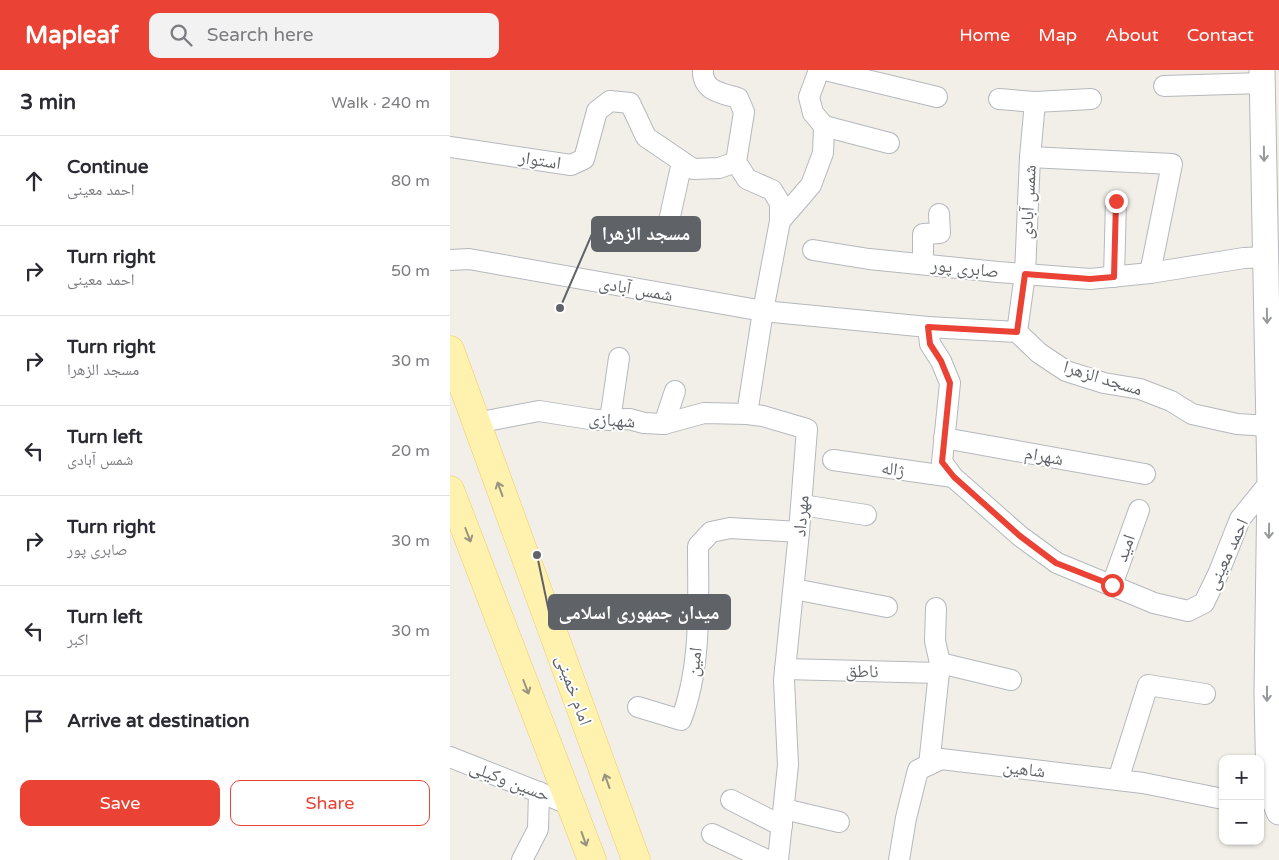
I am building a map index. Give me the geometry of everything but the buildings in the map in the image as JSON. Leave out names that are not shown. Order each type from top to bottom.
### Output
[{"type":"main road","name":"امام خمینی","points":[[450,350],[636,860]]},
{"type":"main road","points":[[450,490],[592,860]]},
{"type":"street","points":[[703,70],[703,79],[709,87],[738,98],[744,112],[736,162],[747,179],[772,190],[780,203],[780,221],[763,311],[747,414]]},
{"type":"street","points":[[819,70],[809,97],[813,113],[824,126],[889,143]]},
{"type":"street","points":[[825,70],[937,97]]},
{"type":"street","points":[[1164,86],[1270,76]]},
{"type":"street","points":[[1270,76],[1279,132]]},
{"type":"street","points":[[1270,76],[1266,257],[1274,426],[1270,482],[1266,694],[1268,786],[1274,809]]},
{"type":"street","points":[[999,99],[1035,102],[1091,99]]},
{"type":"street","name":"استوار","points":[[450,147],[571,165],[584,159],[597,111],[610,101],[630,103],[646,138],[693,170],[719,168],[736,162]]},
{"type":"street","name":"شمس آبادی","points":[[1017,332],[1025,274],[1030,157],[1035,102]]},
{"type":"street","points":[[780,221],[811,185],[823,153],[824,126]]},
{"type":"street","points":[[1030,157],[1172,164],[1150,273]]},
{"type":"street","points":[[668,230],[682,162]]},
{"type":"street","points":[[1114,277],[1116,201]]},
{"type":"street","points":[[923,264],[923,234],[940,233],[939,214]]},
{"type":"street","name":"صابری پور","points":[[813,250],[869,259],[1090,279],[1150,273],[1244,258],[1266,257]]},
{"type":"street","name":"شمس آبادی","points":[[450,260],[469,259],[763,311]]},
{"type":"street","points":[[763,311],[928,327],[1017,332]]},
{"type":"street","name":"احمد معینی","points":[[928,327],[930,344],[941,361],[950,383],[942,462],[954,477],[1020,536],[1056,563],[1154,604],[1188,610],[1204,603],[1219,572],[1240,519],[1270,482]]},
{"type":"street","name":"مسجد الزهرا","points":[[1017,332],[1039,353],[1066,371],[1104,383],[1140,389],[1172,401],[1192,414],[1237,424],[1274,426]]},
{"type":"street","points":[[610,420],[619,358]]},
{"type":"street","points":[[664,424],[675,391]]},
{"type":"street","name":"شهبازی","points":[[476,424],[539,411],[570,417],[610,420],[629,419],[644,423],[664,424],[704,413],[747,414]]},
{"type":"street","name":"مهرداد","points":[[747,414],[763,416],[807,429],[802,505],[784,680],[788,764],[778,860]]},
{"type":"street","name":"شهرام","points":[[944,438],[1145,474]]},
{"type":"street","name":"ژاله","points":[[833,460],[954,477]]},
{"type":"street","points":[[802,505],[866,515]]},
{"type":"street","name":"امید","points":[[1112,585],[1139,510]]},
{"type":"street","name":"امین","points":[[638,707],[681,720],[688,703],[698,628],[698,546],[711,532],[730,528],[799,532]]},
{"type":"street","points":[[794,589],[887,607]]},
{"type":"street","points":[[899,860],[906,818],[918,770],[929,765],[940,668],[935,640],[936,608]]},
{"type":"street","name":"ناطق","points":[[785,669],[940,668],[1011,680]]},
{"type":"street","points":[[1118,780],[1148,685],[1205,694]]},
{"type":"street","name":"حسین وکیلی","points":[[450,757],[571,804]]},
{"type":"street","name":"شاهین","points":[[929,765],[941,759],[1143,783],[1219,798]]},
{"type":"street","points":[[522,860],[538,829],[539,792]]},
{"type":"street","points":[[731,800],[783,818],[839,822]]},
{"type":"street","points":[[712,834],[767,860]]},
{"type":"place","name":"مسجد الزهرا","points":[[560,308]]},
{"type":"place","name":"میدان جمهوری اسلامی","points":[[537,555]]},
{"type":"route","points":[[1112,585],[1056,563],[1020,536],[954,477],[942,462],[950,383],[941,361],[930,344],[928,327],[1017,332],[1025,274],[1090,279],[1114,277],[1116,201]]}]
